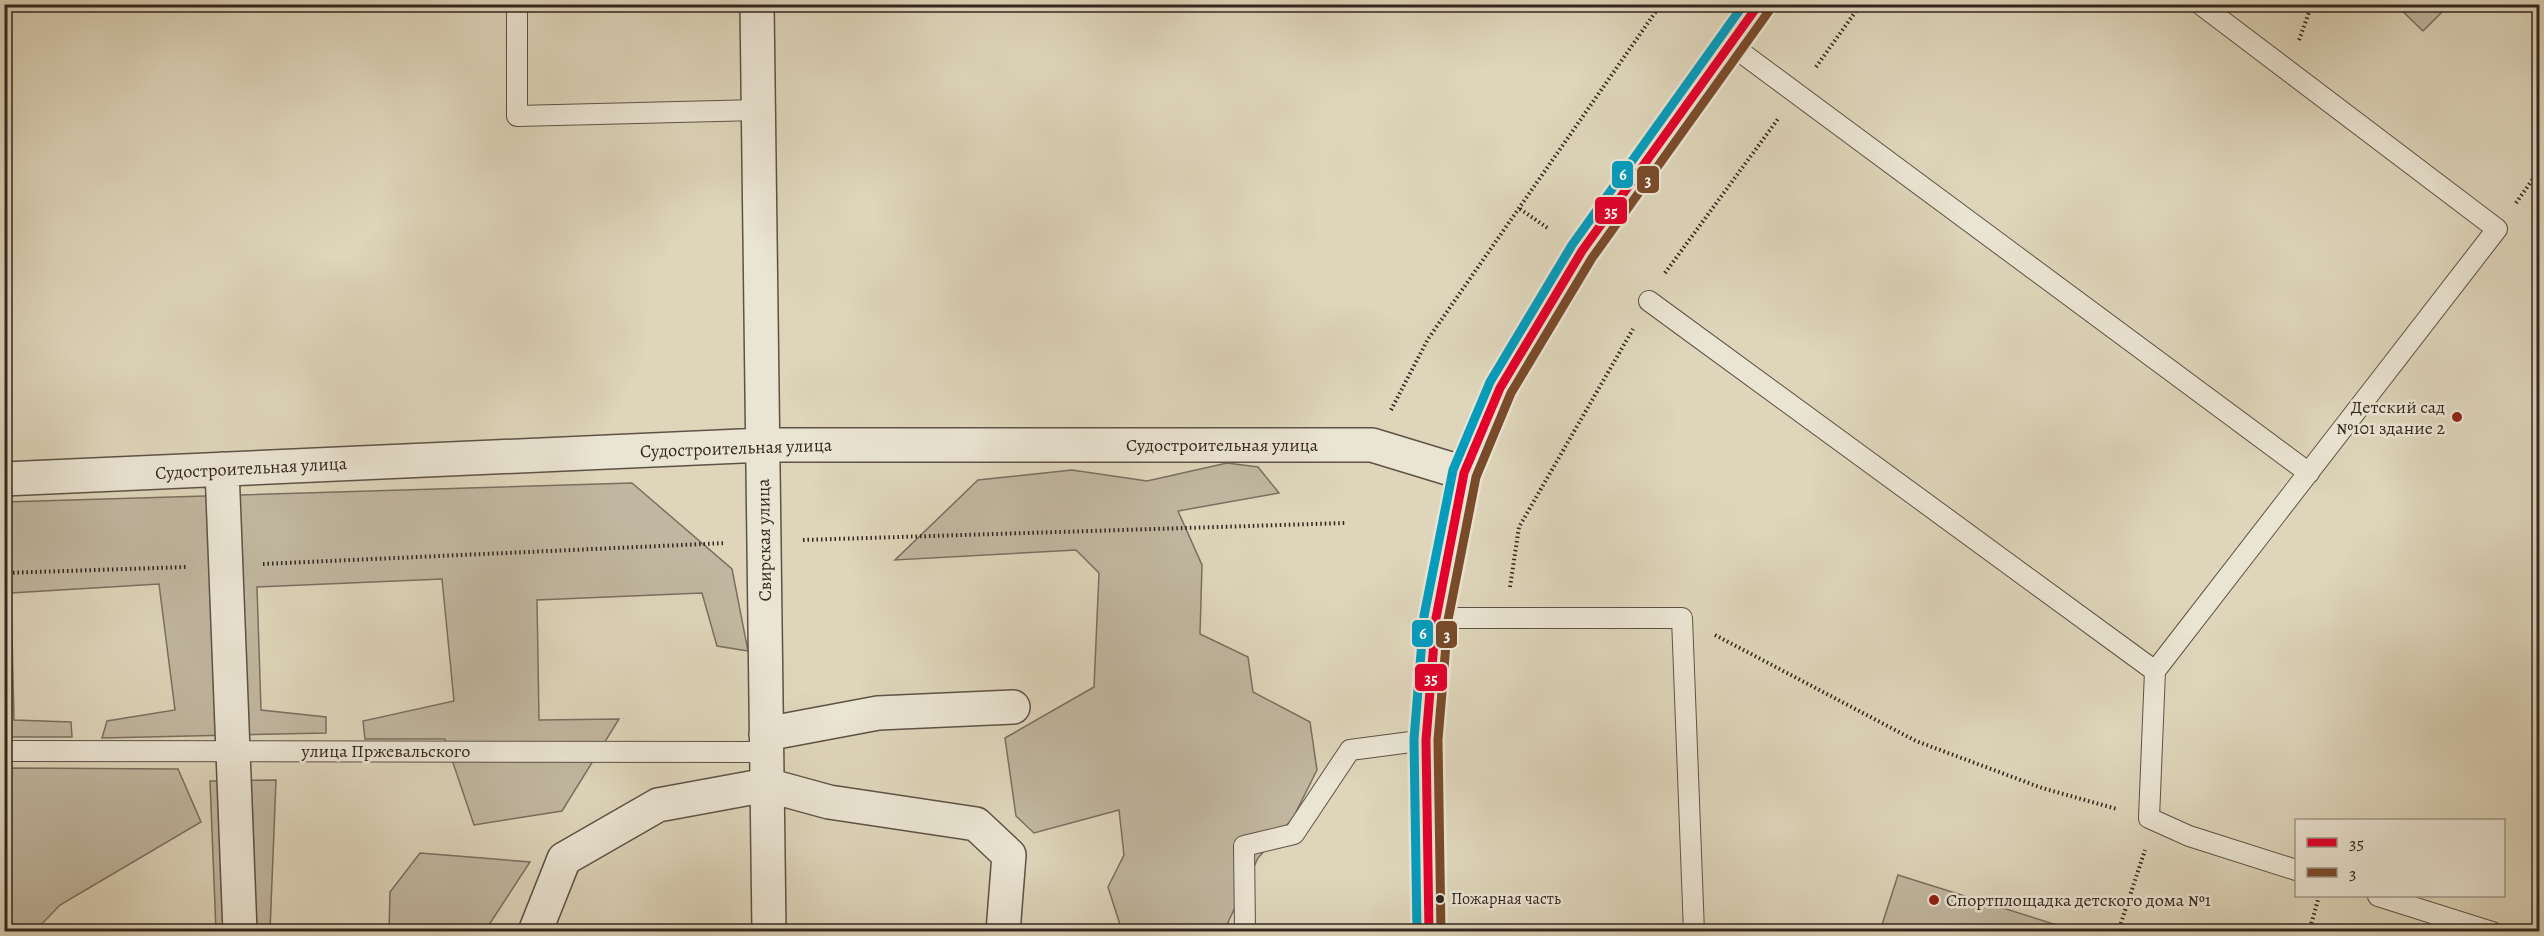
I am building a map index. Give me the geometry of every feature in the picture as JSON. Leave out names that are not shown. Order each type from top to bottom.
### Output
[{"type":"street","name":"Свирская улица","points":[[757,4],[769,932]]},
{"type":"street","points":[[1429,932],[1426,740],[1436,618],[1464,473],[1500,388],[1582,251],[1759,4]]},
{"type":"street","name":"Судостроительная улица","points":[[4,479],[763,445],[1372,445],[1464,473]]},
{"type":"street","points":[[222,469],[240,932]]},
{"type":"street","points":[[766,743],[878,713],[1013,707]]},
{"type":"street","points":[[536,932],[564,859],[657,805],[767,785],[829,802],[976,824],[1009,855],[1003,932]]},
{"type":"lane","points":[[517,4],[517,116],[758,110]]},
{"type":"lane","points":[[2199,4],[2497,229],[2155,671],[2152,819],[2189,836],[2295,870]]},
{"type":"lane","points":[[1731,45],[2309,472]]},
{"type":"lane","points":[[1649,301],[2155,671]]},
{"type":"lane","points":[[1436,618],[1682,618],[1694,932]]},
{"type":"lane","points":[[1245,932],[1245,846],[1294,834],[1350,750],[1426,740]]},
{"type":"lane","name":"улица Пржевальского","points":[[4,751],[233,751],[766,743]]},
{"type":"lane","points":[[2381,897],[2492,932]]},
{"type":"path","points":[[1372,445],[1428,339],[1660,4]]},
{"type":"path","points":[[2497,229],[2540,169]]},
{"type":"path","points":[[4,573],[764,542],[1345,523]]},
{"type":"path","points":[[1682,618],[1916,741],[2042,788],[2152,819],[2118,932]]},
{"type":"path","points":[[2309,932],[2319,897]]},
{"type":"shaded area","points":[[2396,5],[2449,5],[2423,31]]},
{"type":"shaded area","points":[[1227,463],[1258,467],[1279,493],[1178,511],[1202,565],[1200,634],[1248,657],[1253,692],[1310,722],[1317,770],[1293,818],[1258,858],[1224,931],[1122,931],[1108,887],[1124,855],[1119,810],[1034,833],[1016,816],[1005,738],[1094,687],[1099,573],[1076,550],[895,560],[978,480],[1072,470],[1147,481]]},
{"type":"shaded area","points":[[632,483],[732,569],[748,651],[717,646],[702,593],[537,600],[539,720],[619,719],[562,811],[474,825],[445,739],[365,739],[363,721],[454,701],[442,579],[257,587],[261,710],[326,717],[326,733],[102,738],[107,721],[175,710],[159,584],[11,593],[14,720],[71,722],[72,737],[5,737],[4,502]]},
{"type":"shaded area","points":[[5,768],[178,769],[201,822],[60,905],[35,931],[5,931]]},
{"type":"shaded area","points":[[276,780],[270,931],[216,931],[210,781]]},
{"type":"shaded area","points":[[420,853],[530,862],[485,931],[389,931],[390,892]]},
{"type":"shaded area","name":"Спортплощадка детского дома №1","points":[[1898,875],[2060,926],[2058,931],[1880,931]]},
{"type":"transit line","name":"6","points":[[1417,932],[1414,739],[1424,616],[1453,470],[1490,382],[1572,245],[1744,4]]},
{"type":"transit line","name":"35","points":[[1429,932],[1426,740],[1436,618],[1464,473],[1500,388],[1582,251],[1759,4]]},
{"type":"transit line","name":"3","points":[[1441,932],[1438,740],[1448,620],[1476,477],[1511,393],[1592,258],[1769,11]]},
{"type":"place","name":"Детский сад №101 здание 2","points":[[2457,417]]},
{"type":"place","name":"Пожарная часть","points":[[1440,899]]},
{"type":"place","name":"Спортплощадка детского дома №1","points":[[1934,900]]}]
